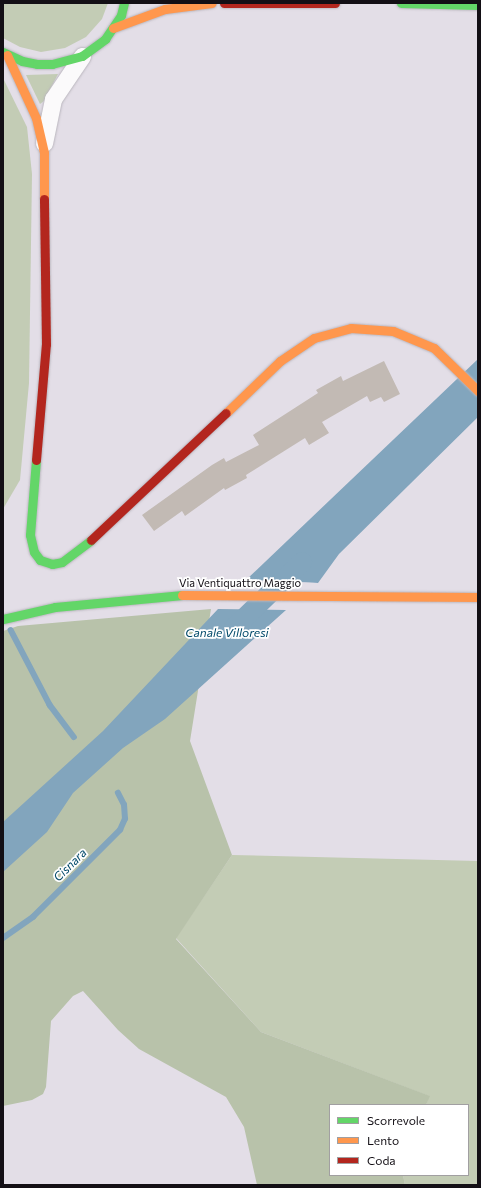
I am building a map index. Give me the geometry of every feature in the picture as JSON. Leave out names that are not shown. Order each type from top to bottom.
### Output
[{"type":"street","points":[[5,54],[29,62],[52,64],[82,56],[94,48],[114,28],[124,3]]},
{"type":"street","points":[[114,28],[165,9],[212,3]]},
{"type":"street","points":[[224,3],[335,3]]},
{"type":"street","points":[[400,3],[478,5]]},
{"type":"street","points":[[5,54],[36,118],[44,153]]},
{"type":"street","points":[[82,56],[53,99],[44,153],[46,344],[30,535],[34,552],[40,560],[52,564],[62,562],[105,530],[280,361],[314,338],[351,328],[393,331],[434,348],[452,363],[478,391]]},
{"type":"street","name":"Via Ventiquattro Maggio","points":[[3,619],[55,607],[97,601],[233,594],[478,597]]},
{"type":"green space","points":[[3,3],[108,3],[102,19],[86,37],[65,48],[41,52],[20,47],[3,38]]},
{"type":"green space","points":[[58,74],[44,101],[40,104],[26,75]]},
{"type":"green space","points":[[3,78],[27,127],[32,174],[29,383],[20,480],[3,509]]},
{"type":"green space","points":[[211,609],[190,741],[232,855],[176,939],[261,1032],[430,1096],[426,1104],[329,1104],[329,1176],[403,1176],[405,1185],[257,1185],[244,1127],[226,1097],[139,1049],[118,1030],[83,991],[73,996],[51,1021],[46,1087],[43,1094],[32,1100],[3,1106],[3,631],[18,626]]},
{"type":"green space","points":[[232,855],[478,861],[478,1185],[405,1185],[403,1176],[469,1176],[469,1104],[426,1104],[429,1096],[261,1032],[176,938]]},
{"type":"water","points":[[478,359],[478,417],[339,554],[318,583],[246,580]]},
{"type":"water","name":"Canale Villoresi","points":[[218,609],[286,610],[165,719],[123,748],[73,793],[47,832],[3,872],[3,822],[103,731]]},
{"type":"pier","points":[[246,580],[318,583],[315,585]]},
{"type":"pier","points":[[220,607],[286,608],[288,609],[218,609]]},
{"type":"building","points":[[384,361],[400,394],[384,402],[381,397],[370,402],[367,396],[322,422],[329,433],[309,445],[305,438],[246,475],[247,478],[225,490],[224,488],[185,516],[182,511],[154,531],[142,515],[212,465],[224,458],[226,462],[259,445],[253,435],[318,393],[316,390],[341,376],[343,381]]},
{"type":"waterway","name":"Canale Villoresi","points":[[234,628],[302,562]]},
{"type":"waterway","name":"Cisnara","points":[[11,630],[50,705],[74,737]]},
{"type":"waterway","name":"Cisnara","points":[[3,938],[33,917],[120,830],[125,819],[124,805],[118,793]]},
{"type":"traffic: fast","points":[[3,52],[22,61],[37,64],[52,64],[82,56],[105,39],[121,15],[124,3]]},
{"type":"traffic: fast","points":[[401,3],[478,5]]},
{"type":"traffic: fast","points":[[36,460],[30,535],[34,552],[40,560],[52,564],[62,562],[91,540]]},
{"type":"traffic: fast","points":[[3,619],[55,607],[182,595]]},
{"type":"traffic: slow","points":[[113,28],[165,9],[212,3]]},
{"type":"traffic: slow","points":[[7,55],[36,118],[44,153],[44,199]]},
{"type":"traffic: slow","points":[[226,413],[280,361],[314,338],[351,328],[393,331],[434,348],[478,391]]},
{"type":"traffic: slow","points":[[182,595],[478,597]]},
{"type":"traffic: jam","points":[[224,3],[335,3]]},
{"type":"traffic: jam","points":[[36,460],[46,344],[44,199]]},
{"type":"traffic: jam","points":[[91,540],[226,413]]}]
